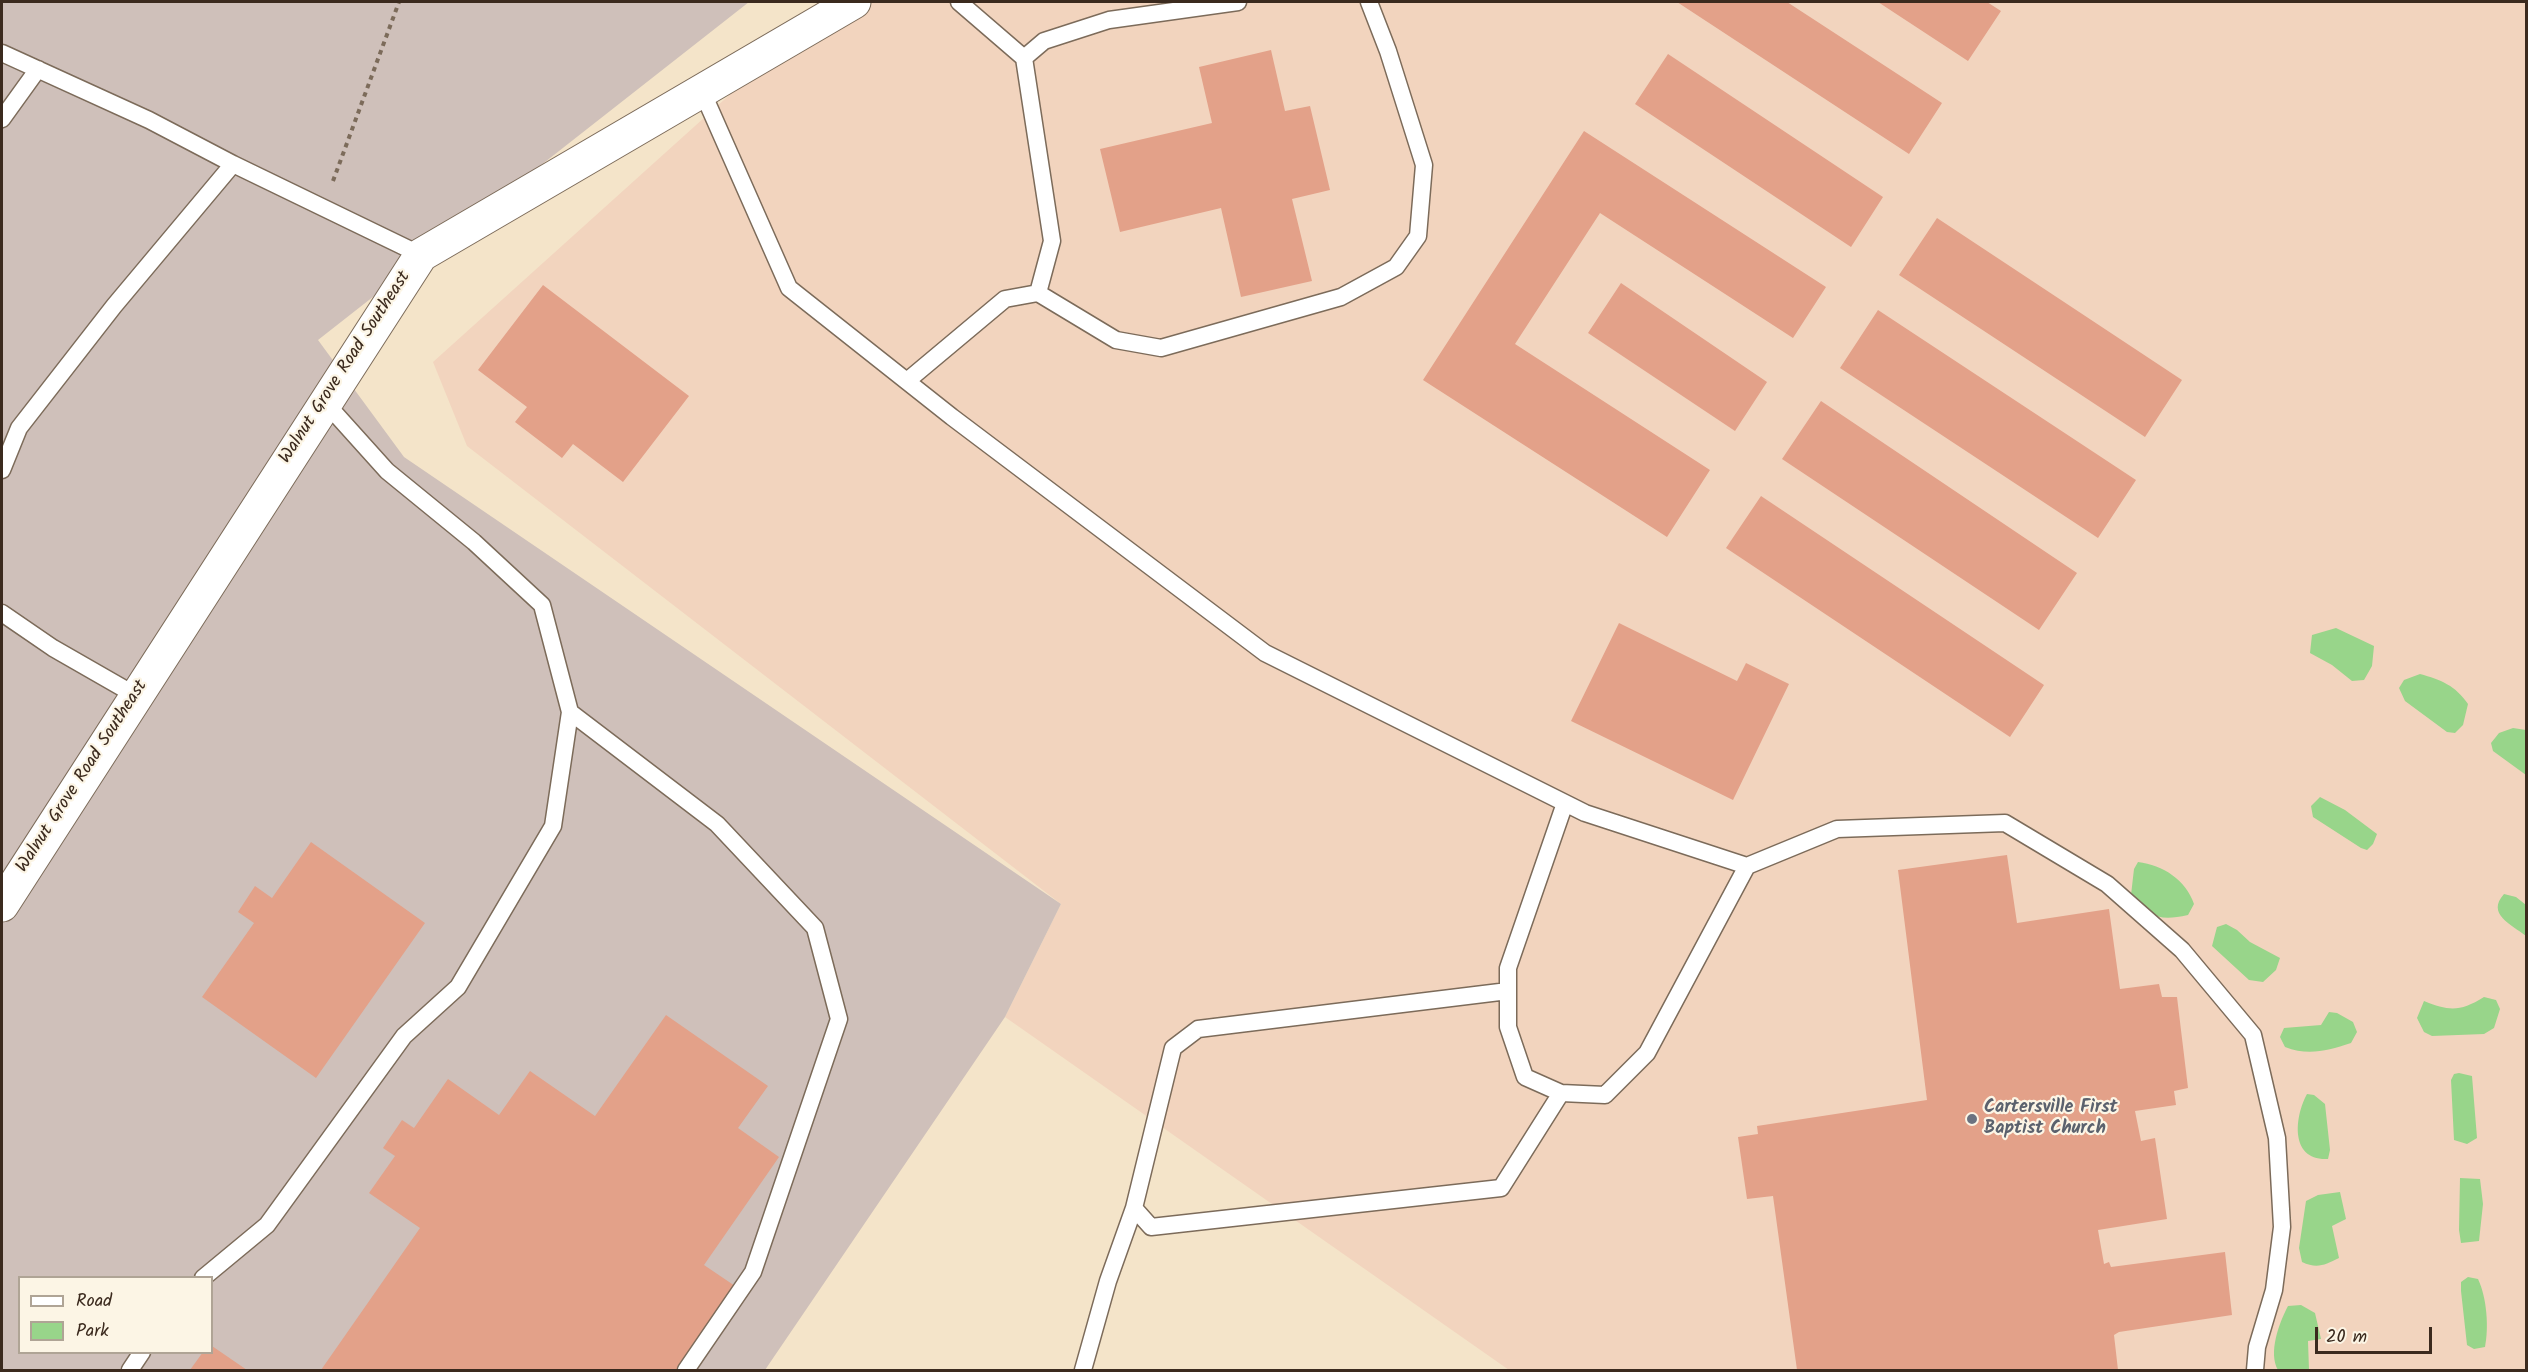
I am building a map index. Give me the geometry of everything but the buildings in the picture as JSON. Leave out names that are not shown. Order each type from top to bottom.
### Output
[{"type":"street","name":"Walnut Grove Road Southeast","points":[[2,904],[324,401],[421,255],[854,2]]},
{"type":"lane","points":[[959,2],[1024,58],[1052,241],[1038,293]]},
{"type":"lane","points":[[1024,58],[1044,41],[1109,20],[1238,2]]},
{"type":"lane","points":[[907,381],[1005,299],[1038,293],[1116,340],[1161,348],[1341,297],[1396,267],[1418,236],[1424,165],[1388,51],[1369,2]]},
{"type":"lane","points":[[2,53],[149,120],[233,164],[421,255]]},
{"type":"lane","points":[[2,119],[38,69]]},
{"type":"lane","points":[[702,91],[789,288],[1265,654],[1585,813],[1747,866]]},
{"type":"lane","points":[[2,470],[19,428],[114,306],[233,164]]},
{"type":"lane","points":[[205,1276],[267,1225],[404,1036],[459,987],[553,826],[570,712],[542,605],[474,542],[387,471],[324,401]]},
{"type":"lane","points":[[2,613],[53,648],[135,694]]},
{"type":"lane","points":[[570,712],[717,824],[815,928],[839,1019],[753,1272],[686,1371]]},
{"type":"lane","points":[[1565,803],[1509,968],[1508,991],[1508,1027],[1525,1077],[1560,1093],[1605,1095],[1647,1053],[1747,866],[1837,829],[2005,823],[2107,885],[2182,950],[2253,1035],[2277,1138],[2282,1227],[2274,1290],[2257,1347],[2254,1371]]},
{"type":"lane","points":[[1083,1371],[1108,1281],[1134,1208],[1173,1048],[1198,1029],[1508,991]]},
{"type":"lane","points":[[1134,1208],[1151,1227],[1501,1188],[1560,1093]]},
{"type":"lane","points":[[130,1371],[141,1354]]},
{"type":"path","points":[[324,208],[399,2]]},
{"type":"shaded area","points":[[2,2],[749,2],[318,340],[404,457],[1061,904],[1005,1017],[765,1370],[2,1370]]},
{"type":"shaded area","points":[[839,2],[2526,2],[2526,1370],[1509,1370],[1005,1017],[1061,904],[467,446],[433,362],[796,35]]},
{"type":"green space","points":[[2336,628],[2374,646],[2372,666],[2364,680],[2352,681],[2332,665],[2310,653],[2312,635]]},
{"type":"green space","points":[[2420,674],[2447,684],[2468,704],[2463,725],[2455,733],[2447,732],[2405,701],[2399,688],[2404,680]]},
{"type":"green space","points":[[2513,728],[2526,730],[2526,775],[2493,751],[2491,743],[2499,733]]},
{"type":"green space","points":[[2320,797],[2345,810],[2377,834],[2373,844],[2367,850],[2313,817],[2311,806]]},
{"type":"green space","points":[[2138,862],[2165,870],[2179,881],[2194,904],[2188,915],[2169,918],[2156,916],[2131,895],[2134,869]]},
{"type":"green space","points":[[2504,894],[2516,897],[2526,905],[2526,936],[2499,913],[2499,901]]},
{"type":"green space","points":[[2226,924],[2250,942],[2280,958],[2276,970],[2263,982],[2249,980],[2212,946],[2217,927]]},
{"type":"green space","points":[[2484,997],[2496,1000],[2500,1009],[2494,1028],[2484,1034],[2432,1036],[2424,1032],[2417,1018],[2424,1001],[2441,1007],[2454,1008],[2468,1005]]},
{"type":"green space","points":[[2329,1012],[2337,1013],[2353,1022],[2357,1032],[2351,1043],[2310,1052],[2285,1047],[2280,1037],[2284,1028],[2321,1025]]},
{"type":"green space","points":[[2454,1074],[2472,1076],[2477,1138],[2467,1144],[2454,1140],[2451,1080]]},
{"type":"green space","points":[[2307,1094],[2314,1095],[2325,1104],[2330,1150],[2328,1159],[2316,1158],[2301,1146],[2298,1136],[2299,1115]]},
{"type":"green space","points":[[2460,1178],[2480,1179],[2483,1204],[2479,1241],[2461,1243]]},
{"type":"green space","points":[[2340,1192],[2346,1219],[2332,1226],[2339,1258],[2321,1265],[2302,1262],[2299,1248],[2306,1201],[2318,1195]]},
{"type":"green space","points":[[2468,1277],[2478,1279],[2486,1313],[2485,1347],[2474,1349],[2467,1345],[2461,1291],[2461,1282]]},
{"type":"green space","points":[[2301,1305],[2315,1313],[2321,1339],[2308,1341],[2309,1370],[2278,1370],[2274,1347],[2281,1321],[2288,1306]]},
{"type":"place","name":"Cartersville First Baptist Church","points":[[1972,1119]]}]
